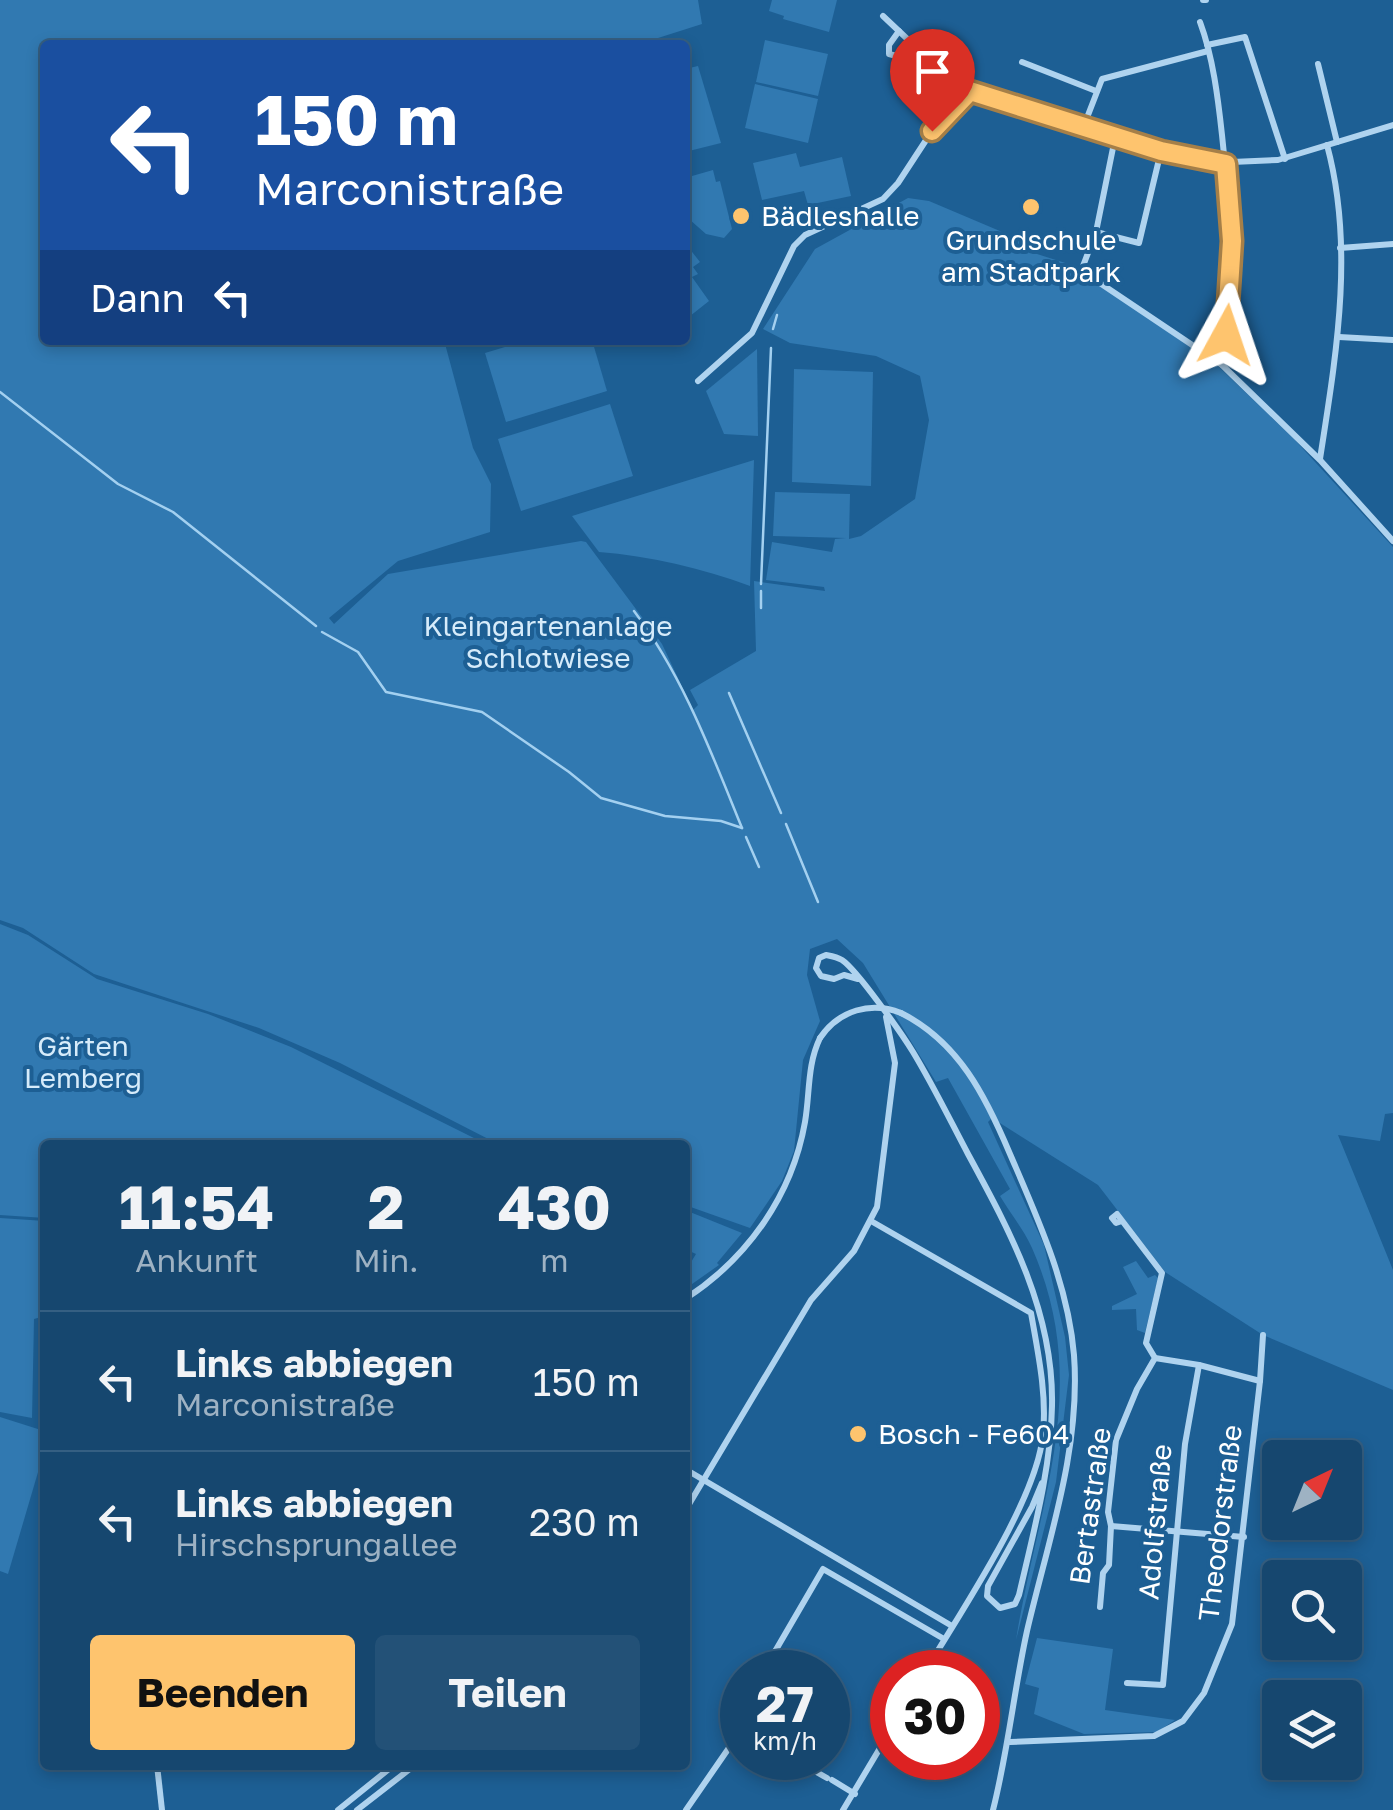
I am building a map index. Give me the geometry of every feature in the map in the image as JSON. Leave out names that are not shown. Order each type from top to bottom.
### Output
[{"type":"street","points":[[883,16],[955,84],[1161,151],[1226,164],[1285,159],[1393,125]]},
{"type":"street","points":[[1200,22],[1208,48],[1226,164],[1232,241],[1230,306],[1222,365]]},
{"type":"street","points":[[900,31],[889,45],[890,54],[904,58],[919,50]]},
{"type":"street","points":[[1083,128],[1102,80],[1244,36],[1285,159]]},
{"type":"street","points":[[1022,62],[1096,91]]},
{"type":"street","points":[[1318,64],[1337,142]]},
{"type":"street","points":[[698,381],[752,333],[794,246],[804,235],[883,198],[932,131],[970,91]]},
{"type":"street","points":[[1115,138],[1096,232],[1083,266],[1085,272],[1222,365],[1320,460],[1393,541]]},
{"type":"street","points":[[1320,460],[1339,337],[1340,248],[1327,145]]},
{"type":"street","points":[[1096,232],[1139,243],[1161,151]]},
{"type":"street","points":[[1340,248],[1393,244]]},
{"type":"street","points":[[1339,337],[1393,340]]},
{"type":"street","points":[[858,979],[844,974],[834,978],[821,976],[816,968],[819,958],[826,955],[842,960],[858,979],[886,1015],[928,1077],[1009,1229],[1032,1285],[1046,1342],[1052,1402],[1042,1483],[1020,1595],[1012,1606],[1000,1608],[987,1596],[988,1586],[1042,1483]]},
{"type":"street","points":[[690,1295],[738,1256],[776,1205],[801,1141],[810,1064],[820,1038],[836,1020],[876,1006],[901,1013],[942,1042],[969,1071],[1051,1249],[1070,1330],[1075,1380],[1065,1478],[1026,1637],[1010,1742],[993,1810]]},
{"type":"street","points":[[690,1502],[810,1300],[854,1251],[872,1221],[881,1196],[895,1063],[886,1015]]},
{"type":"street","points":[[872,1221],[1031,1313],[1042,1373],[1044,1436],[1032,1483],[938,1650]]},
{"type":"street","points":[[1122,1221],[1162,1273],[1146,1342],[1155,1358],[1260,1380]]},
{"type":"street","name":"Theodorstraße","points":[[1010,1742],[1154,1736],[1183,1720],[1204,1693],[1232,1624],[1262,1335]]},
{"type":"street","name":"Bertastraße","points":[[1100,1607],[1103,1573],[1109,1566],[1112,1526],[1108,1512],[1116,1440],[1155,1358]]},
{"type":"street","name":"Adolfstraße","points":[[1127,1683],[1163,1685],[1185,1444],[1199,1365]]},
{"type":"street","points":[[690,1473],[952,1626]]},
{"type":"street","points":[[1112,1526],[1244,1537]]},
{"type":"street","points":[[1014,1541],[1024,1538],[1030,1549]]},
{"type":"street","points":[[776,1650],[823,1570],[944,1639]]},
{"type":"street","points":[[686,1810],[720,1760]]},
{"type":"street","points":[[842,1810],[870,1766]]},
{"type":"street","points":[[157,1770],[162,1810]]},
{"type":"street","points":[[338,1810],[388,1770]]},
{"type":"street","points":[[357,1810],[409,1770]]},
{"type":"street","points":[[831,1780],[854,1794]]},
{"type":"green space","name":"Kleingartenanlage Schlotwiese","points":[[0,0],[698,0],[702,24],[652,40],[40,40],[40,345],[445,345],[473,448],[491,484],[490,532],[398,561],[329,618],[334,624],[388,574],[586,542],[662,644],[693,710],[698,705],[690,690],[756,651],[754,581],[825,591],[824,587],[766,580],[772,542],[832,552],[835,539],[846,538],[773,536],[775,492],[850,494],[849,539],[861,536],[915,499],[929,420],[920,376],[876,356],[790,343],[763,329],[815,249],[908,198],[929,201],[1014,237],[1037,254],[1078,267],[1217,365],[1294,439],[1393,547],[1393,1113],[1385,1114],[1380,1141],[1338,1135],[1393,1270],[1393,1390],[1263,1335],[1165,1272],[1098,1185],[992,1118],[988,1122],[1044,1245],[1065,1337],[1069,1375],[1056,1482],[1016,1640],[1047,1492],[1060,1397],[1050,1299],[1032,1248],[1000,1196],[1010,1189],[948,1078],[936,1082],[863,963],[837,939],[810,949],[807,975],[820,1021],[803,1060],[794,1151],[782,1181],[750,1228],[690,1207],[690,1140],[490,1140],[340,1063],[259,1028],[94,974],[23,928],[0,920]]},
{"type":"green space","points":[[772,0],[837,0],[829,32],[783,19],[784,16],[769,11]]},
{"type":"green space","points":[[765,40],[828,54],[818,96],[756,82]]},
{"type":"green space","points":[[698,66],[721,143],[690,151],[690,68]]},
{"type":"green space","points":[[755,84],[818,99],[808,143],[745,128]]},
{"type":"green space","points":[[796,153],[800,167],[842,157],[851,196],[808,205],[804,191],[762,200],[753,163]]},
{"type":"green space","points":[[713,170],[716,182],[720,181],[732,229],[724,238],[706,234],[690,220],[690,177]]},
{"type":"green space","points":[[690,249],[700,262],[693,267],[698,274],[692,277],[709,301],[690,316]]},
{"type":"green space","points":[[511,345],[593,345],[607,391],[506,422],[485,353]]},
{"type":"green space","points":[[757,349],[758,436],[724,434],[706,391]]},
{"type":"green space","points":[[794,369],[873,372],[871,486],[792,482]]},
{"type":"green space","points":[[610,404],[633,476],[521,511],[498,439]]},
{"type":"green space","points":[[754,460],[750,586],[675,564],[599,552],[572,516]]},
{"type":"green space","name":"Gärten Lemberg","points":[[0,924],[28,935],[97,979],[208,1014],[291,1047],[478,1140],[40,1140],[40,1218],[0,1215]]},
{"type":"green space","points":[[690,1212],[742,1233],[719,1265],[690,1285],[690,1264],[696,1254],[690,1251]]},
{"type":"green space","points":[[0,1218],[40,1221],[40,1317],[34,1319],[32,1418],[0,1412]]},
{"type":"green space","points":[[1136,1261],[1148,1278],[1158,1278],[1145,1333],[1137,1330],[1136,1309],[1112,1310],[1112,1306],[1137,1294],[1123,1267]]},
{"type":"green space","points":[[0,1417],[40,1430],[40,1465],[8,1574],[0,1571]]},
{"type":"green space","points":[[1037,1638],[1113,1649],[1105,1710],[1175,1720],[1157,1732],[1084,1734],[1034,1714],[1039,1688],[1025,1684]]},
{"type":"waterway","points":[[773,329],[777,315]]},
{"type":"waterway","points":[[761,584],[771,348]]},
{"type":"waterway","points":[[0,392],[118,484],[173,512],[316,626]]},
{"type":"waterway","points":[[761,591],[761,608]]},
{"type":"waterway","points":[[634,611],[682,688],[742,828]]},
{"type":"waterway","points":[[322,632],[358,652],[386,692],[482,712],[601,798],[665,816],[721,821],[742,828]]},
{"type":"waterway","points":[[729,693],[781,813]]},
{"type":"waterway","points":[[786,824],[818,902]]},
{"type":"waterway","points":[[746,837],[759,867]]},
{"type":"place","name":"Grundschule am Stadtpark","points":[[1031,207]]},
{"type":"place","name":"Bädleshalle","points":[[741,216]]},
{"type":"place","name":"Bosch - Fe604","points":[[858,1434]]},
{"type":"route","points":[[932,131],[970,91],[1161,151],[1226,164],[1232,241],[1226,335]]}]
